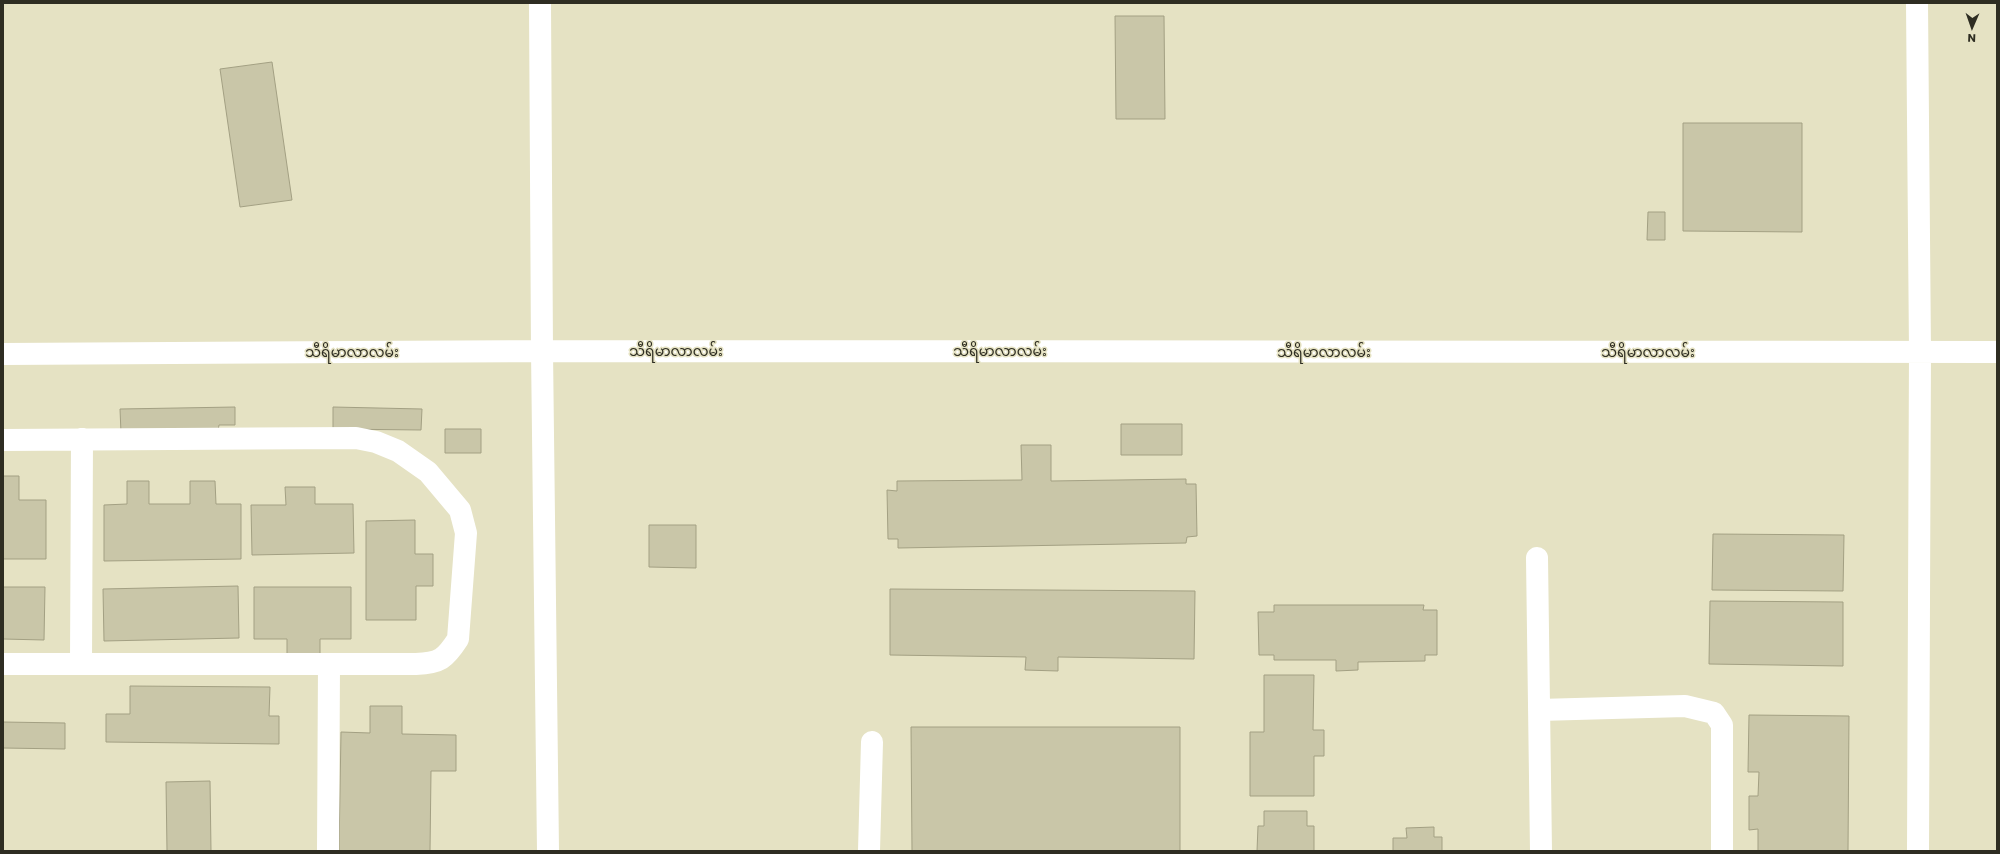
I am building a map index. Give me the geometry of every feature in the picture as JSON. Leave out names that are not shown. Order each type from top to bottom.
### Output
[{"type":"street","points":[[540,3],[542,351],[548,851]]},
{"type":"street","points":[[1916,3],[1920,352],[1918,851]]},
{"type":"street","name":"သီရိမာလာလမ်း","points":[[3,354],[542,351],[1997,352]]},
{"type":"street","points":[[3,440],[356,438],[376,442],[398,451],[428,472],[460,510],[466,533],[458,639],[449,654],[441,660],[428,664],[3,664]]},
{"type":"street","points":[[81,664],[82,440]]},
{"type":"street","points":[[1536,558],[1541,851]]},
{"type":"street","points":[[328,851],[329,665]]},
{"type":"street","points":[[1539,710],[1685,706],[1714,713],[1722,725],[1722,851]]},
{"type":"street","points":[[869,851],[872,742]]},
{"type":"building","points":[[1115,16],[1164,16],[1165,119],[1116,119]]},
{"type":"building","points":[[272,62],[292,200],[240,207],[220,69]]},
{"type":"building","points":[[1683,123],[1802,123],[1802,232],[1683,231]]},
{"type":"building","points":[[1648,212],[1665,212],[1665,240],[1647,240]]},
{"type":"building","points":[[235,407],[235,425],[219,425],[218,431],[121,433],[120,409]]},
{"type":"building","points":[[333,407],[422,409],[421,430],[333,429]]},
{"type":"building","points":[[1121,424],[1182,424],[1182,455],[1121,455]]},
{"type":"building","points":[[445,429],[481,429],[481,453],[445,453]]},
{"type":"building","points":[[1021,445],[1051,445],[1051,481],[1186,479],[1186,484],[1196,484],[1197,536],[1187,537],[1186,543],[898,548],[898,539],[888,539],[887,490],[897,491],[897,481],[1022,480]]},
{"type":"building","points":[[3,476],[19,476],[19,500],[46,500],[46,559],[3,559]]},
{"type":"building","points":[[127,481],[149,481],[149,504],[190,504],[190,481],[215,481],[216,504],[241,504],[241,559],[104,561],[104,505],[127,504]]},
{"type":"building","points":[[285,487],[315,487],[315,504],[353,504],[354,553],[252,555],[251,505],[286,505]]},
{"type":"building","points":[[415,520],[415,554],[433,554],[433,586],[416,586],[416,620],[366,620],[366,521]]},
{"type":"building","points":[[649,525],[696,525],[696,568],[649,567]]},
{"type":"building","points":[[1713,534],[1844,535],[1843,591],[1712,590]]},
{"type":"building","points":[[238,586],[239,638],[104,641],[103,589]]},
{"type":"building","points":[[3,587],[45,587],[44,640],[3,639]]},
{"type":"building","points":[[254,587],[351,587],[351,639],[320,639],[320,657],[287,658],[287,639],[254,639]]},
{"type":"building","points":[[890,589],[1195,591],[1194,659],[1058,657],[1058,671],[1025,670],[1026,657],[890,655]]},
{"type":"building","points":[[1710,601],[1843,602],[1843,666],[1709,664]]},
{"type":"building","points":[[1274,605],[1424,605],[1423,610],[1437,610],[1437,655],[1425,655],[1425,661],[1358,662],[1358,670],[1336,671],[1336,660],[1274,660],[1274,655],[1259,655],[1258,612],[1274,612]]},
{"type":"building","points":[[1264,675],[1314,675],[1313,730],[1324,730],[1324,756],[1314,756],[1314,796],[1250,796],[1250,732],[1264,732]]},
{"type":"building","points":[[130,686],[270,687],[269,716],[279,716],[279,744],[106,742],[106,714],[130,714]]},
{"type":"building","points":[[370,706],[402,706],[402,734],[456,735],[456,771],[431,771],[430,851],[339,851],[341,732],[370,733]]},
{"type":"building","points":[[1749,715],[1849,716],[1848,851],[1758,851],[1758,829],[1749,830],[1749,796],[1758,796],[1759,772],[1748,772]]},
{"type":"building","points":[[3,722],[65,723],[65,749],[3,748]]},
{"type":"building","points":[[911,727],[1180,727],[1180,851],[912,851]]},
{"type":"building","points":[[210,781],[211,851],[167,851],[166,782]]},
{"type":"building","points":[[1264,811],[1307,811],[1307,826],[1314,826],[1314,851],[1257,851],[1258,826],[1264,826]]},
{"type":"building","points":[[1434,827],[1434,837],[1442,837],[1442,851],[1393,851],[1393,838],[1407,838],[1406,828]]}]
